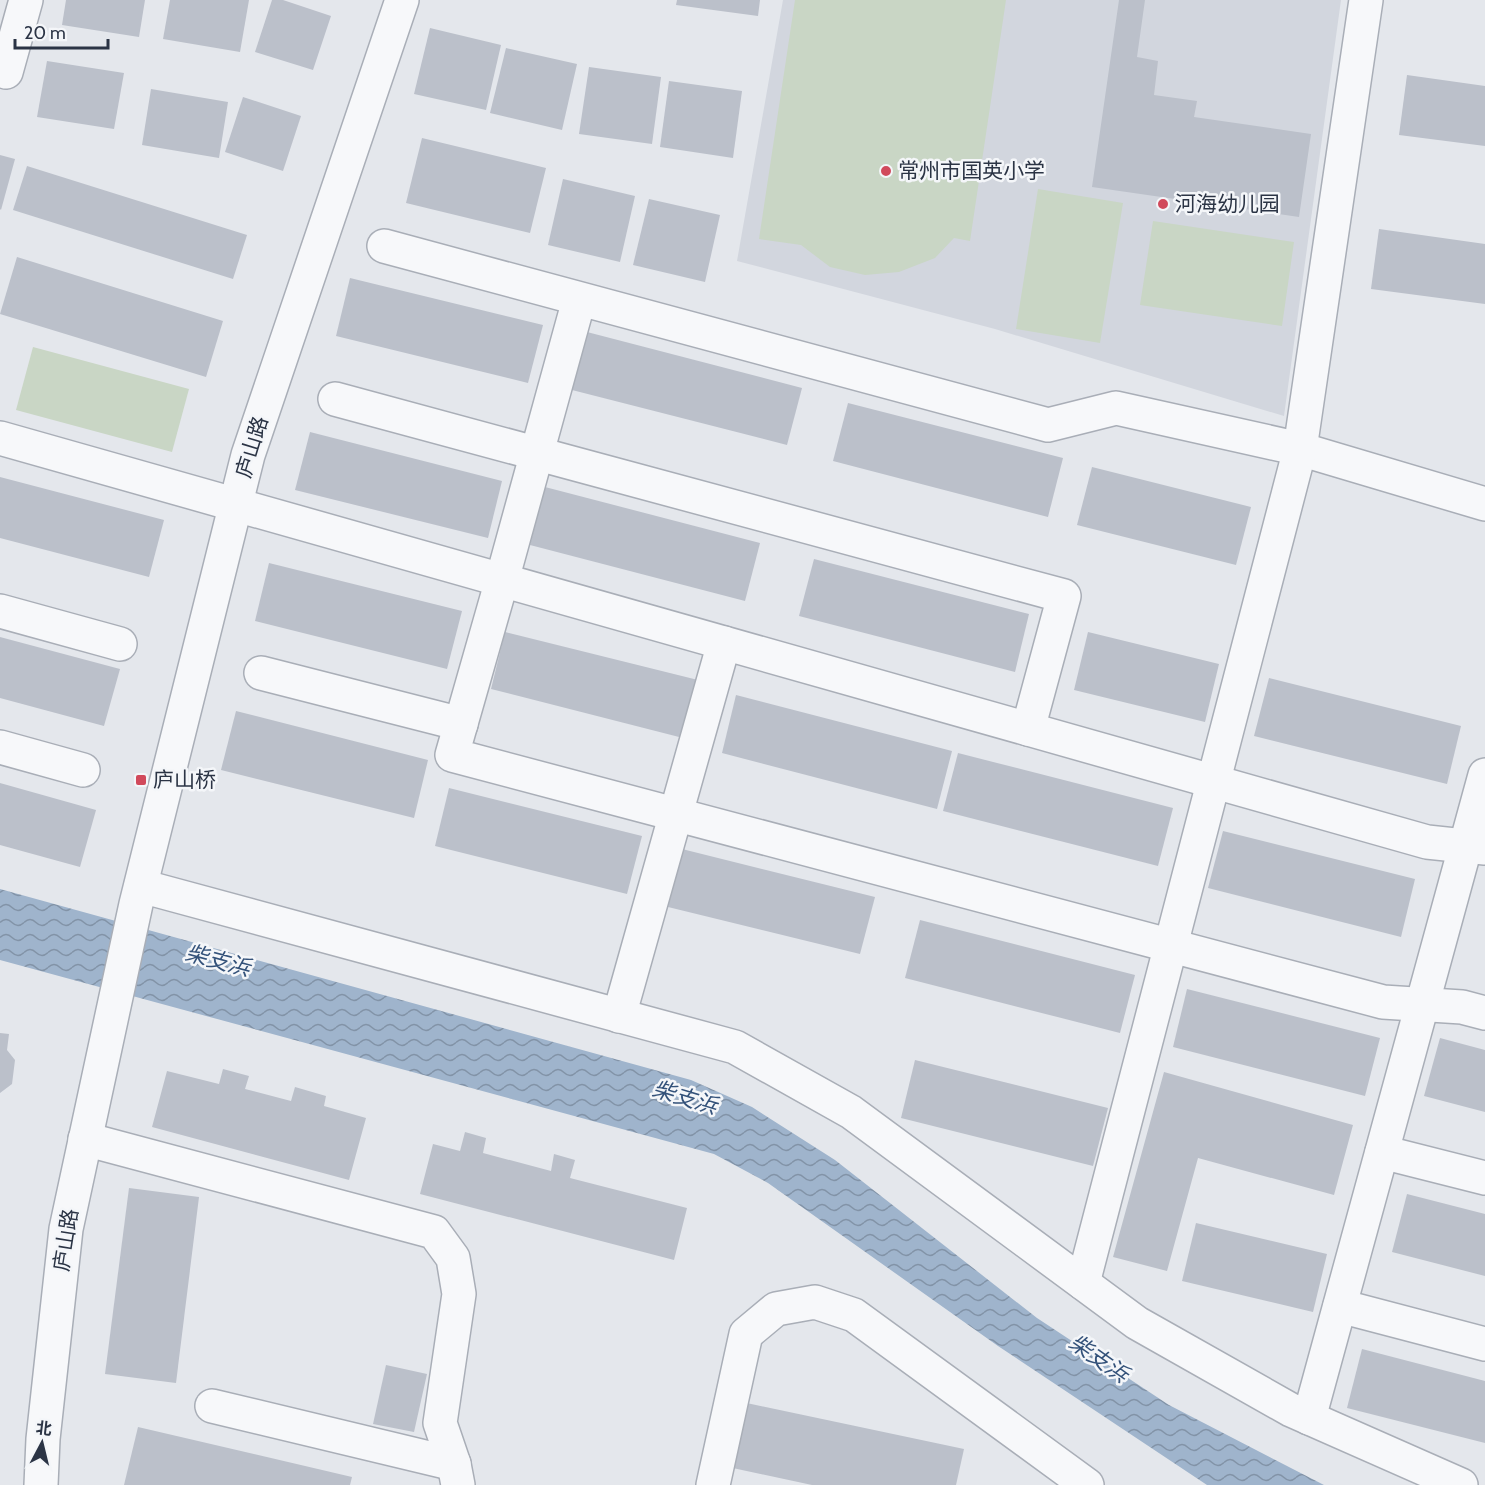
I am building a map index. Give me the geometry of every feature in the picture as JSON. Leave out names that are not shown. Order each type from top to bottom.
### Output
[{"type":"street","points":[[0,70],[6,72],[26,0]]},
{"type":"street","name":"庐山路","points":[[41,1485],[43,1439],[66,1229],[139,895],[248,455],[402,0]]},
{"type":"street","points":[[1083,1283],[1300,449],[1366,0]]},
{"type":"street","points":[[384,246],[1048,425],[1116,408],[1300,449],[1485,504]]},
{"type":"street","points":[[579,300],[452,755],[1383,1002],[1462,1007],[1485,1013]]},
{"type":"street","points":[[335,399],[1064,596],[1028,729]]},
{"type":"street","points":[[0,438],[1427,842],[1476,847]]},
{"type":"street","points":[[0,611],[120,644]]},
{"type":"street","points":[[619,1016],[723,643]]},
{"type":"street","points":[[261,673],[461,724]]},
{"type":"street","points":[[0,747],[83,770]]},
{"type":"street","points":[[1309,1418],[1423,1004],[1476,847],[1485,774]]},
{"type":"street","points":[[139,895],[735,1047],[851,1112],[1137,1323],[1291,1410],[1461,1485]]},
{"type":"street","points":[[85,1139],[434,1232],[453,1258],[459,1294],[440,1423],[456,1474]]},
{"type":"street","points":[[1382,1152],[1485,1178]]},
{"type":"street","points":[[713,1485],[746,1334],[776,1309],[815,1302],[854,1315],[1087,1485]]},
{"type":"street","points":[[1340,1306],[1485,1344]]},
{"type":"street","points":[[212,1406],[456,1474]]},
{"type":"shaded area","points":[[783,0],[1341,0],[1284,416],[995,329],[737,261]]},
{"type":"green space","points":[[795,0],[1006,0],[970,241],[954,238],[935,258],[899,272],[865,275],[830,267],[801,245],[759,239]]},
{"type":"green space","points":[[1038,189],[1123,203],[1100,343],[1016,329]]},
{"type":"green space","points":[[1153,221],[1294,242],[1282,326],[1140,305]]},
{"type":"green space","points":[[33,347],[189,389],[172,452],[16,410]]},
{"type":"water","name":"柴支浜","points":[[0,889],[691,1080],[752,1107],[835,1160],[1037,1318],[1169,1405],[1324,1485],[1207,1485],[998,1346],[768,1183],[714,1154],[0,960]]},
{"type":"building","points":[[66,0],[145,0],[139,37],[62,25]]},
{"type":"building","points":[[170,0],[249,0],[240,52],[163,39]]},
{"type":"building","points":[[272,0],[283,0],[331,16],[313,70],[255,52]]},
{"type":"building","points":[[677,0],[760,0],[758,16],[676,5]]},
{"type":"building","points":[[1119,0],[1145,0],[1137,57],[1158,61],[1154,95],[1197,101],[1194,117],[1311,134],[1299,217],[1092,187]]},
{"type":"building","points":[[430,28],[501,45],[486,110],[414,94]]},
{"type":"building","points":[[506,48],[577,64],[562,130],[490,113]]},
{"type":"building","points":[[47,61],[124,73],[114,129],[37,117]]},
{"type":"building","points":[[589,67],[661,77],[652,144],[579,134]]},
{"type":"building","points":[[1407,75],[1485,86],[1485,146],[1399,135]]},
{"type":"building","points":[[669,81],[742,91],[733,158],[660,147]]},
{"type":"building","points":[[151,89],[228,102],[219,158],[142,145]]},
{"type":"building","points":[[243,97],[301,116],[283,171],[225,152]]},
{"type":"building","points":[[422,138],[546,168],[530,233],[406,203]]},
{"type":"building","points":[[0,155],[15,159],[1,210],[0,209]]},
{"type":"building","points":[[27,166],[247,235],[233,279],[13,210]]},
{"type":"building","points":[[563,179],[635,196],[620,262],[548,245]]},
{"type":"building","points":[[649,199],[720,215],[705,282],[633,265]]},
{"type":"building","points":[[1379,229],[1485,244],[1485,304],[1371,289]]},
{"type":"building","points":[[17,257],[223,321],[206,377],[0,314]]},
{"type":"building","points":[[350,278],[543,325],[528,383],[336,336]]},
{"type":"building","points":[[587,332],[802,388],[787,445],[572,390]]},
{"type":"building","points":[[848,403],[1063,458],[1048,517],[833,461]]},
{"type":"building","points":[[310,432],[502,481],[488,538],[295,490]]},
{"type":"building","points":[[1092,467],[1251,507],[1236,565],[1077,525]]},
{"type":"building","points":[[0,477],[164,520],[149,577],[0,538]]},
{"type":"building","points":[[545,487],[760,543],[745,601],[530,545]]},
{"type":"building","points":[[814,559],[1029,614],[1015,672],[799,616]]},
{"type":"building","points":[[269,563],[462,611],[447,669],[255,621]]},
{"type":"building","points":[[505,632],[698,680],[683,738],[491,689]]},
{"type":"building","points":[[1088,632],[1219,664],[1205,722],[1074,690]]},
{"type":"building","points":[[0,637],[120,669],[104,726],[0,698]]},
{"type":"building","points":[[1269,678],[1461,726],[1447,784],[1254,736]]},
{"type":"building","points":[[736,695],[952,751],[937,809],[722,753]]},
{"type":"building","points":[[236,711],[428,760],[414,818],[221,770]]},
{"type":"building","points":[[958,753],[1173,808],[1158,866],[943,811]]},
{"type":"building","points":[[0,783],[96,810],[80,867],[0,845]]},
{"type":"building","points":[[449,788],[642,836],[627,894],[435,846]]},
{"type":"building","points":[[1223,831],[1415,879],[1401,937],[1208,888]]},
{"type":"building","points":[[682,849],[875,897],[860,954],[668,907]]},
{"type":"building","points":[[920,920],[1135,975],[1120,1033],[905,978]]},
{"type":"building","points":[[1187,989],[1380,1038],[1365,1096],[1173,1047]]},
{"type":"building","points":[[0,1033],[9,1034],[7,1050],[15,1060],[12,1084],[0,1093]]},
{"type":"building","points":[[1440,1038],[1485,1050],[1485,1112],[1424,1096]]},
{"type":"building","points":[[915,1060],[1108,1108],[1093,1166],[901,1118]]},
{"type":"building","points":[[223,1069],[249,1076],[245,1089],[291,1101],[295,1087],[326,1096],[324,1106],[366,1118],[349,1180],[152,1127],[167,1071],[219,1084]]},
{"type":"building","points":[[1164,1072],[1353,1125],[1334,1195],[1198,1158],[1167,1271],[1113,1257]]},
{"type":"building","points":[[465,1132],[486,1138],[483,1153],[551,1171],[554,1154],[575,1160],[570,1178],[687,1208],[674,1260],[420,1194],[433,1144],[460,1151]]},
{"type":"building","points":[[129,1188],[199,1197],[176,1383],[105,1374]]},
{"type":"building","points":[[1407,1194],[1485,1214],[1485,1276],[1392,1252]]},
{"type":"building","points":[[1196,1223],[1327,1254],[1313,1312],[1182,1281]]},
{"type":"building","points":[[1362,1349],[1485,1381],[1485,1443],[1347,1408]]},
{"type":"building","points":[[386,1365],[427,1374],[414,1432],[373,1424]]},
{"type":"building","points":[[742,1402],[964,1449],[956,1485],[812,1485],[728,1467]]},
{"type":"building","points":[[138,1427],[352,1477],[350,1485],[124,1485]]},
{"type":"place","name":"常州市国英小学","points":[[886,171]]},
{"type":"place","name":"河海幼儿园","points":[[1163,204]]},
{"type":"place","name":"庐山桥","points":[[141,780]]}]
